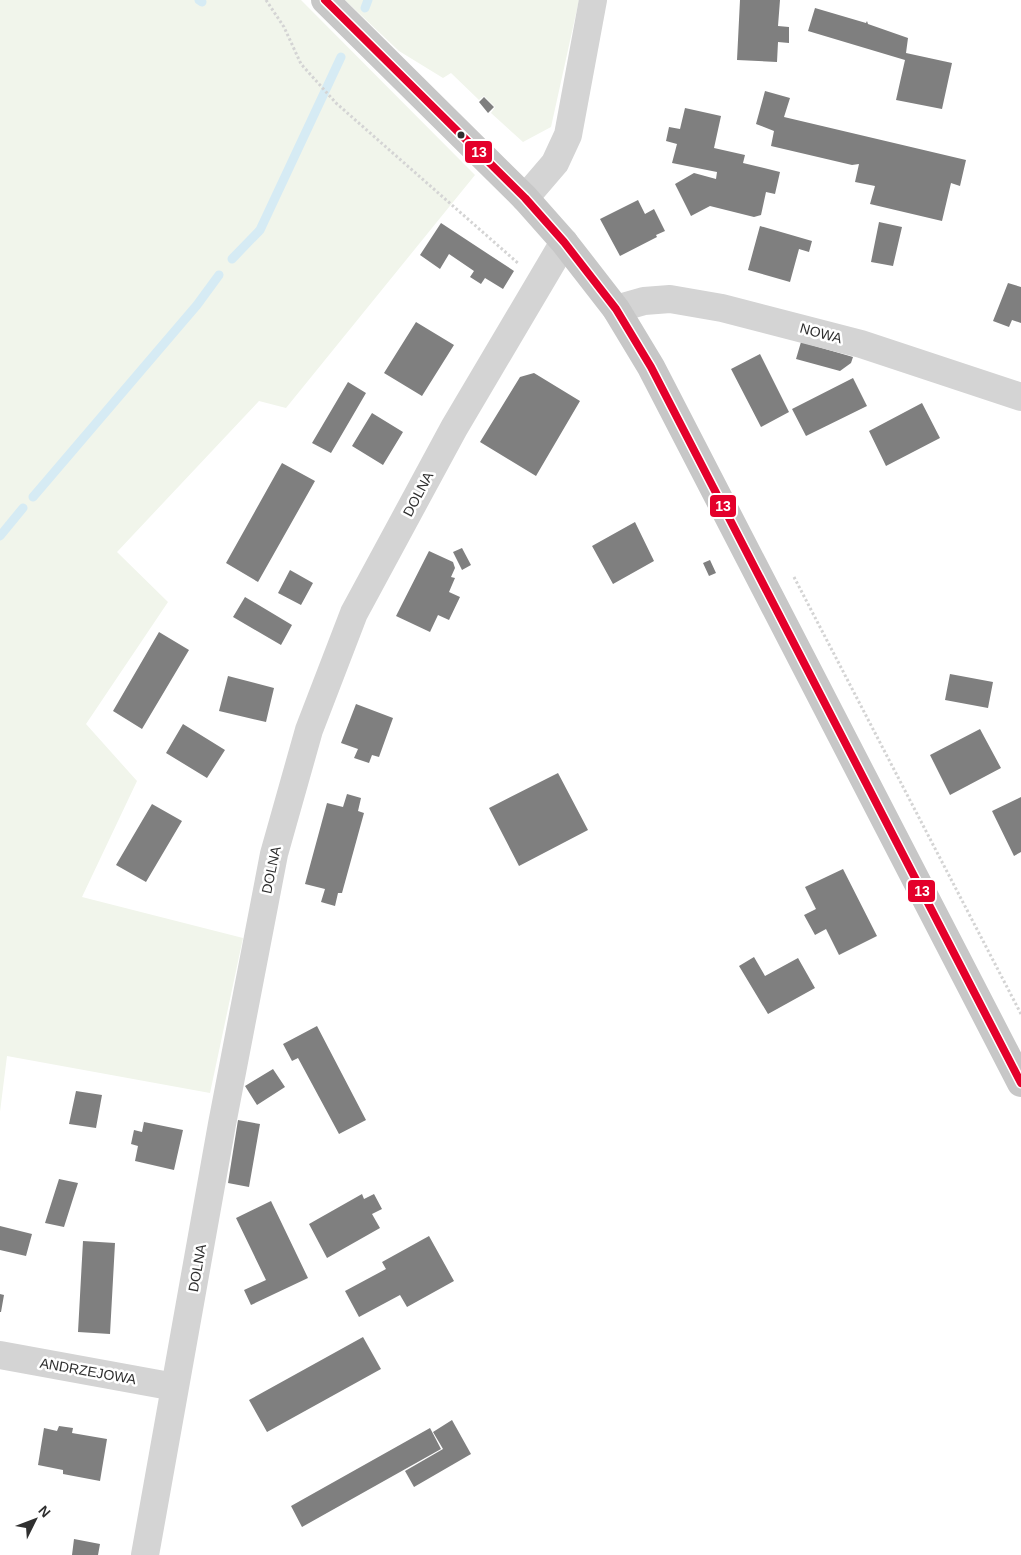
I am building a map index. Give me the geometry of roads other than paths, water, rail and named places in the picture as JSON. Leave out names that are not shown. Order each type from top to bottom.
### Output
[{"type":"main road","points":[[325,0],[525,198],[564,242],[616,310],[651,368],[1021,1083]]},
{"type":"street","points":[[525,198],[555,163],[568,135],[593,0]]},
{"type":"street","name":"DOLNA","points":[[144,1555],[274,854],[309,730],[354,613],[454,428],[564,242]]},
{"type":"street","name":"NOWA","points":[[616,310],[644,301],[670,299],[722,308],[861,344],[1021,397]]},
{"type":"street","name":"ANDRZEJOWA","points":[[0,1355],[175,1387]]},
{"type":"waterway","points":[[365,8],[368,0]]},
{"type":"waterway","points":[[232,259],[260,230],[341,57]]},
{"type":"waterway","points":[[33,497],[197,305],[219,275]]},
{"type":"waterway","points":[[0,536],[23,508]]}]
